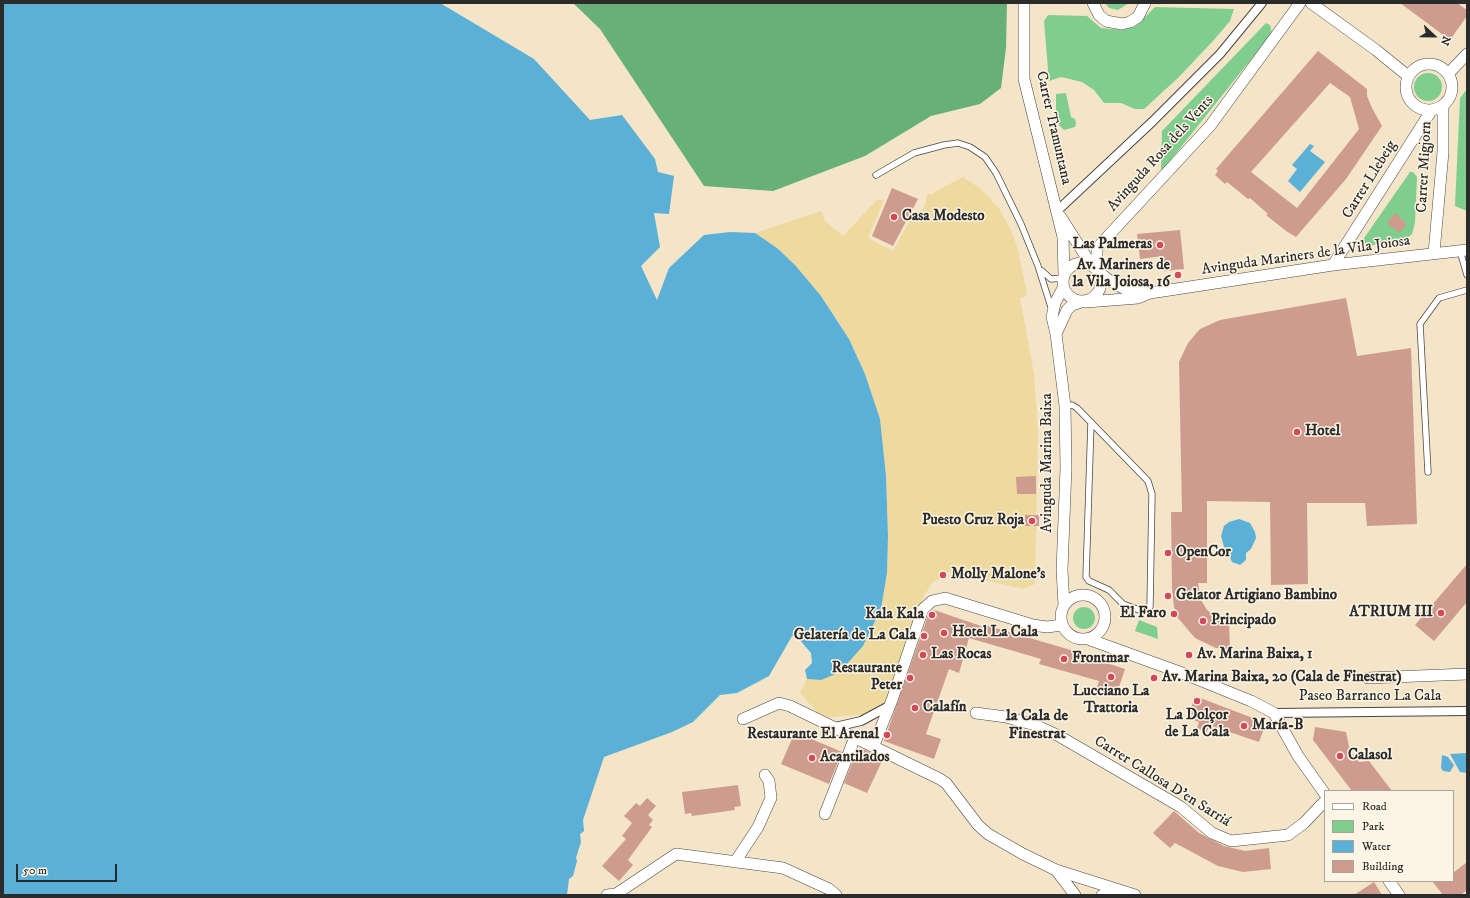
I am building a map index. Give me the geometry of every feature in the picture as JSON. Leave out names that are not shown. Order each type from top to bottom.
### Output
[{"type":"street","name":"Carrer Tramuntana","points":[[1024,3],[1024,79],[1063,237],[1063,280]]},
{"type":"street","points":[[1094,3],[1099,15],[1106,21],[1122,24],[1130,22],[1138,17],[1145,3]]},
{"type":"street","points":[[1056,211],[1175,99],[1220,54],[1262,3]]},
{"type":"street","name":"Avinguda Rosa dels Vents","points":[[1096,269],[1096,248],[1210,126],[1300,3]]},
{"type":"street","points":[[1311,3],[1376,50],[1408,76]]},
{"type":"street","points":[[1448,74],[1467,54]]},
{"type":"street","points":[[1428,64],[1443,68],[1448,74],[1451,80],[1452,94],[1443,106],[1431,111],[1424,110],[1412,104],[1406,90],[1408,76],[1420,66],[1428,64]]},
{"type":"street","name":"Carrer Migjorn","points":[[1434,253],[1443,152],[1443,106]]},
{"type":"street","name":"Carrer Llebeig","points":[[1333,265],[1431,111]]},
{"type":"street","name":"Carrer Tramuntana","points":[[1056,211],[1096,269]]},
{"type":"street","name":"Avinguda Mariners de la Vila Joiosa","points":[[1084,302],[1132,299],[1150,293],[1333,265],[1463,250]]},
{"type":"street","points":[[1052,311],[1067,270],[1076,264],[1087,263],[1096,269],[1102,279],[1100,291],[1092,299],[1072,305],[1067,310],[1057,329]]},
{"type":"street","name":"Avinguda Mariners de la Vila Joiosa","points":[[1096,269],[1125,289],[1150,293]]},
{"type":"street","points":[[1063,280],[1070,298],[1084,302]]},
{"type":"street","name":"Avinguda Marina Baixa","points":[[1052,311],[1057,329],[1065,406],[1066,468],[1062,570],[1064,605]]},
{"type":"street","points":[[1062,570],[1068,583],[1082,595]]},
{"type":"street","points":[[1120,651],[1105,632],[1105,614],[1100,602],[1088,595],[1082,595],[1075,596],[1064,605],[1061,612],[1062,625],[1070,635],[1082,639],[1088,639],[1120,651],[1182,673],[1244,698],[1274,713],[1298,756],[1324,793]]},
{"type":"street","points":[[874,745],[923,609],[932,601],[945,598],[1033,625],[1048,627],[1062,625]]},
{"type":"street","points":[[1088,639],[1099,632],[1105,632]]},
{"type":"street","points":[[1368,678],[1467,674]]},
{"type":"street","points":[[743,719],[779,703],[790,706],[874,745],[940,779],[950,787],[978,825],[988,834],[1056,870],[1135,895]]},
{"type":"street","points":[[835,727],[861,721],[889,706]]},
{"type":"street","name":"Paseo Barranco La Cala","points":[[1274,713],[1467,711]]},
{"type":"street","name":"Carrer Callosa D'en Sarriá","points":[[976,713],[1006,717],[1035,725],[1059,736],[1181,807],[1212,833],[1231,841],[1288,835],[1304,823],[1324,802]]},
{"type":"street","points":[[825,814],[855,737]]},
{"type":"street","points":[[735,862],[758,827],[772,798],[769,782],[765,775]]},
{"type":"street","points":[[608,895],[616,894],[676,854],[783,868],[829,889],[836,895]]},
{"type":"street","points":[[1056,870],[1075,895]]},
{"type":"street","points":[[1389,882],[1399,895]]},
{"type":"street","points":[[1102,895],[1124,891]]},
{"type":"lane","points":[[876,175],[914,153],[944,144],[958,143],[970,146],[984,157],[996,173],[1022,224],[1038,266],[1052,311]]},
{"type":"lane","points":[[1463,250],[1467,276]]},
{"type":"lane","points":[[1038,266],[1051,279],[1063,280]]},
{"type":"lane","points":[[1428,472],[1420,324],[1439,298],[1467,290]]},
{"type":"lane","points":[[1065,406],[1072,405],[1078,408],[1148,481],[1152,494],[1150,607],[1147,610],[1142,611],[1123,604],[1110,590],[1089,581],[1086,577],[1090,422]]},
{"type":"green space","points":[[573,3],[1007,3],[1006,48],[1001,88],[980,104],[931,116],[865,156],[773,191],[704,186],[600,29]]},
{"type":"green space","points":[[1105,3],[1129,3],[1118,10],[1109,8]]},
{"type":"green space","points":[[1155,7],[1234,9],[1230,21],[1213,41],[1178,78],[1144,109],[1135,109],[1121,103],[1104,103],[1094,90],[1082,82],[1061,77],[1049,81],[1044,21],[1048,15],[1087,16],[1101,28],[1123,30],[1136,26]]},
{"type":"green space","points":[[1266,23],[1270,25],[1272,33],[1161,172],[1162,131]]},
{"type":"green space","points":[[1428,73],[1438,77],[1442,87],[1438,97],[1428,101],[1418,97],[1414,87],[1418,77]]},
{"type":"green space","points":[[1467,89],[1467,211],[1455,206],[1460,98]]},
{"type":"green space","points":[[1066,93],[1071,117],[1075,119],[1076,123],[1075,127],[1064,130],[1059,125],[1056,116],[1056,94]]},
{"type":"green space","points":[[1410,172],[1413,172],[1417,177],[1415,223],[1412,234],[1406,239],[1362,247],[1360,245],[1362,241]]},
{"type":"green space","points":[[1080,607],[1088,607],[1095,614],[1095,622],[1088,629],[1080,629],[1073,622],[1073,614]]},
{"type":"green space","points":[[1139,620],[1157,627],[1158,639],[1135,631]]},
{"type":"sand","points":[[963,177],[981,189],[998,207],[1011,230],[1018,249],[1027,295],[1020,298],[1034,374],[1038,429],[1035,584],[1024,589],[948,572],[943,575],[932,583],[922,599],[886,703],[869,714],[830,717],[818,713],[800,693],[807,679],[821,680],[846,665],[863,646],[881,609],[887,573],[888,536],[886,476],[880,419],[865,374],[849,339],[836,318],[821,296],[795,265],[777,248],[755,233],[821,211],[825,221],[843,236],[877,200],[884,200],[868,238],[893,251],[914,213],[920,212],[925,206],[927,194],[933,194]]},
{"type":"water","points":[[3,3],[440,3],[534,59],[590,120],[622,115],[655,159],[658,172],[674,176],[669,214],[654,213],[660,247],[641,266],[657,300],[669,268],[704,235],[730,232],[755,233],[777,248],[795,265],[821,296],[849,339],[865,374],[880,419],[886,476],[888,536],[887,573],[881,609],[863,646],[846,665],[833,675],[821,680],[807,679],[805,670],[812,663],[811,653],[799,639],[792,636],[769,676],[737,693],[720,695],[693,722],[672,732],[604,757],[583,820],[584,831],[580,834],[581,842],[576,858],[577,861],[573,876],[569,879],[567,895],[3,895]]},
{"type":"water","points":[[1310,144],[1314,146],[1310,151],[1325,162],[1300,192],[1288,181],[1297,169],[1292,165]]},
{"type":"water","points":[[1239,519],[1250,523],[1255,532],[1256,538],[1251,549],[1246,553],[1246,560],[1240,565],[1232,562],[1230,557],[1231,553],[1224,547],[1221,536],[1224,526],[1229,522]]},
{"type":"water","points":[[1467,753],[1467,773],[1460,772],[1450,754]]},
{"type":"water","points":[[1442,755],[1448,757],[1454,765],[1450,772],[1443,771],[1441,768]]},
{"type":"building","points":[[1400,3],[1457,3],[1467,10],[1467,16],[1450,40]]},
{"type":"building","points":[[1318,51],[1367,89],[1367,96],[1382,126],[1346,179],[1296,237],[1266,215],[1268,214],[1250,198],[1248,199],[1227,182],[1225,184],[1215,175],[1218,171],[1216,169]],"holes":[[[1330,83],[1350,97],[1359,129],[1297,208],[1251,172]]]},
{"type":"building","name":"Casa Modesto","points":[[892,188],[918,199],[893,246],[872,236]]},
{"type":"building","points":[[1395,213],[1407,224],[1399,233],[1387,223]]},
{"type":"building","name":"Las Palmeras","points":[[1180,230],[1184,269],[1164,271],[1163,256],[1140,259],[1137,234]]},
{"type":"building","name":"Hotel","points":[[1346,298],[1357,356],[1411,348],[1417,524],[1367,526],[1365,503],[1307,503],[1308,584],[1271,585],[1270,502],[1207,501],[1207,583],[1198,583],[1201,600],[1207,610],[1216,617],[1222,621],[1229,621],[1230,650],[1216,648],[1195,638],[1178,618],[1174,607],[1172,589],[1171,512],[1182,512],[1179,362],[1188,343],[1200,329],[1220,320]]},
{"type":"building","points":[[1036,476],[1036,494],[1017,494],[1016,477]]},
{"type":"building","name":"Puesto Cruz Roja","points":[[1025,515],[1039,515],[1039,526],[1025,526]]},
{"type":"building","name":"ATRIUM III","points":[[1467,564],[1467,602],[1434,641],[1415,625]]},
{"type":"building","points":[[934,610],[984,627],[985,625],[1088,655],[1088,657],[1125,669],[1116,696],[1096,690],[1099,681],[1039,664],[1041,659],[969,638],[959,673],[949,669],[926,734],[941,739],[934,759],[884,741],[929,613]]},
{"type":"building","points":[[1195,696],[1266,723],[1259,742],[1209,725],[1207,732],[1197,728],[1199,722],[1188,718]]},
{"type":"building","name":"Calasol","points":[[1315,727],[1346,732],[1350,751],[1359,762],[1369,761],[1391,790],[1351,790],[1313,740]]},
{"type":"building","name":"Acantilados","points":[[795,732],[842,752],[829,784],[781,764]]},
{"type":"building","points":[[863,749],[883,759],[867,793],[844,783],[857,751]]},
{"type":"building","points":[[738,785],[741,806],[734,807],[735,810],[692,816],[691,813],[685,814],[682,792]]},
{"type":"building","points":[[647,798],[656,806],[648,815],[653,820],[649,825],[652,827],[628,860],[633,865],[619,881],[602,866],[626,839],[622,836],[632,823],[624,816],[636,803],[640,806]]},
{"type":"building","points":[[1174,811],[1199,833],[1224,846],[1245,851],[1269,848],[1271,869],[1243,872],[1218,866],[1175,843],[1170,848],[1153,833]]},
{"type":"building","points":[[1467,862],[1467,890],[1461,895],[1443,895],[1433,882],[1454,882],[1454,872]]},
{"type":"building","points":[[1374,882],[1382,895],[1354,895]]},
{"type":"place","name":"Casa Modesto","points":[[894,217]]},
{"type":"place","name":"Las Palmeras","points":[[1160,245]]},
{"type":"place","name":"Av. Mariners de la Vila Joiosa, 16","points":[[1178,275]]},
{"type":"place","name":"Hotel","points":[[1297,432]]},
{"type":"place","name":"Puesto Cruz Roja","points":[[1032,521]]},
{"type":"place","name":"OpenCor","points":[[1168,553]]},
{"type":"place","name":"Molly Malone's","points":[[943,575]]},
{"type":"place","name":"Gelator Artigiano Bambino","points":[[1168,596]]},
{"type":"place","name":"ATRIUM III","points":[[1441,613]]},
{"type":"place","name":"El Faro","points":[[1174,614]]},
{"type":"place","name":"Kala Kala","points":[[932,615]]},
{"type":"place","name":"Principado","points":[[1203,621]]},
{"type":"place","name":"Hotel La Cala","points":[[944,633]]},
{"type":"place","name":"Gelatería de La Cala","points":[[924,636]]},
{"type":"place","name":"Las Rocas","points":[[923,655]]},
{"type":"place","name":"Av. Marina Baixa, 1","points":[[1189,655]]},
{"type":"place","name":"Frontmar","points":[[1064,659]]},
{"type":"place","name":"Lucciano La Trattoria","points":[[1111,677]]},
{"type":"place","name":"Restaurante Peter","points":[[910,678]]},
{"type":"place","name":"Av. Marina Baixa, 20 (Cala de Finestrat)","points":[[1154,678]]},
{"type":"place","name":"La Dolçor de La Cala","points":[[1197,701]]},
{"type":"place","name":"Calafín","points":[[915,708]]},
{"type":"place","name":"María-B","points":[[1244,726]]},
{"type":"place","name":"Restaurante El Arenal","points":[[887,735]]},
{"type":"place","name":"Calasol","points":[[1340,756]]},
{"type":"place","name":"Acantilados","points":[[812,758]]},
{"type":"district","name":"la Cala de Finestrat","points":[[1037,726]]}]
